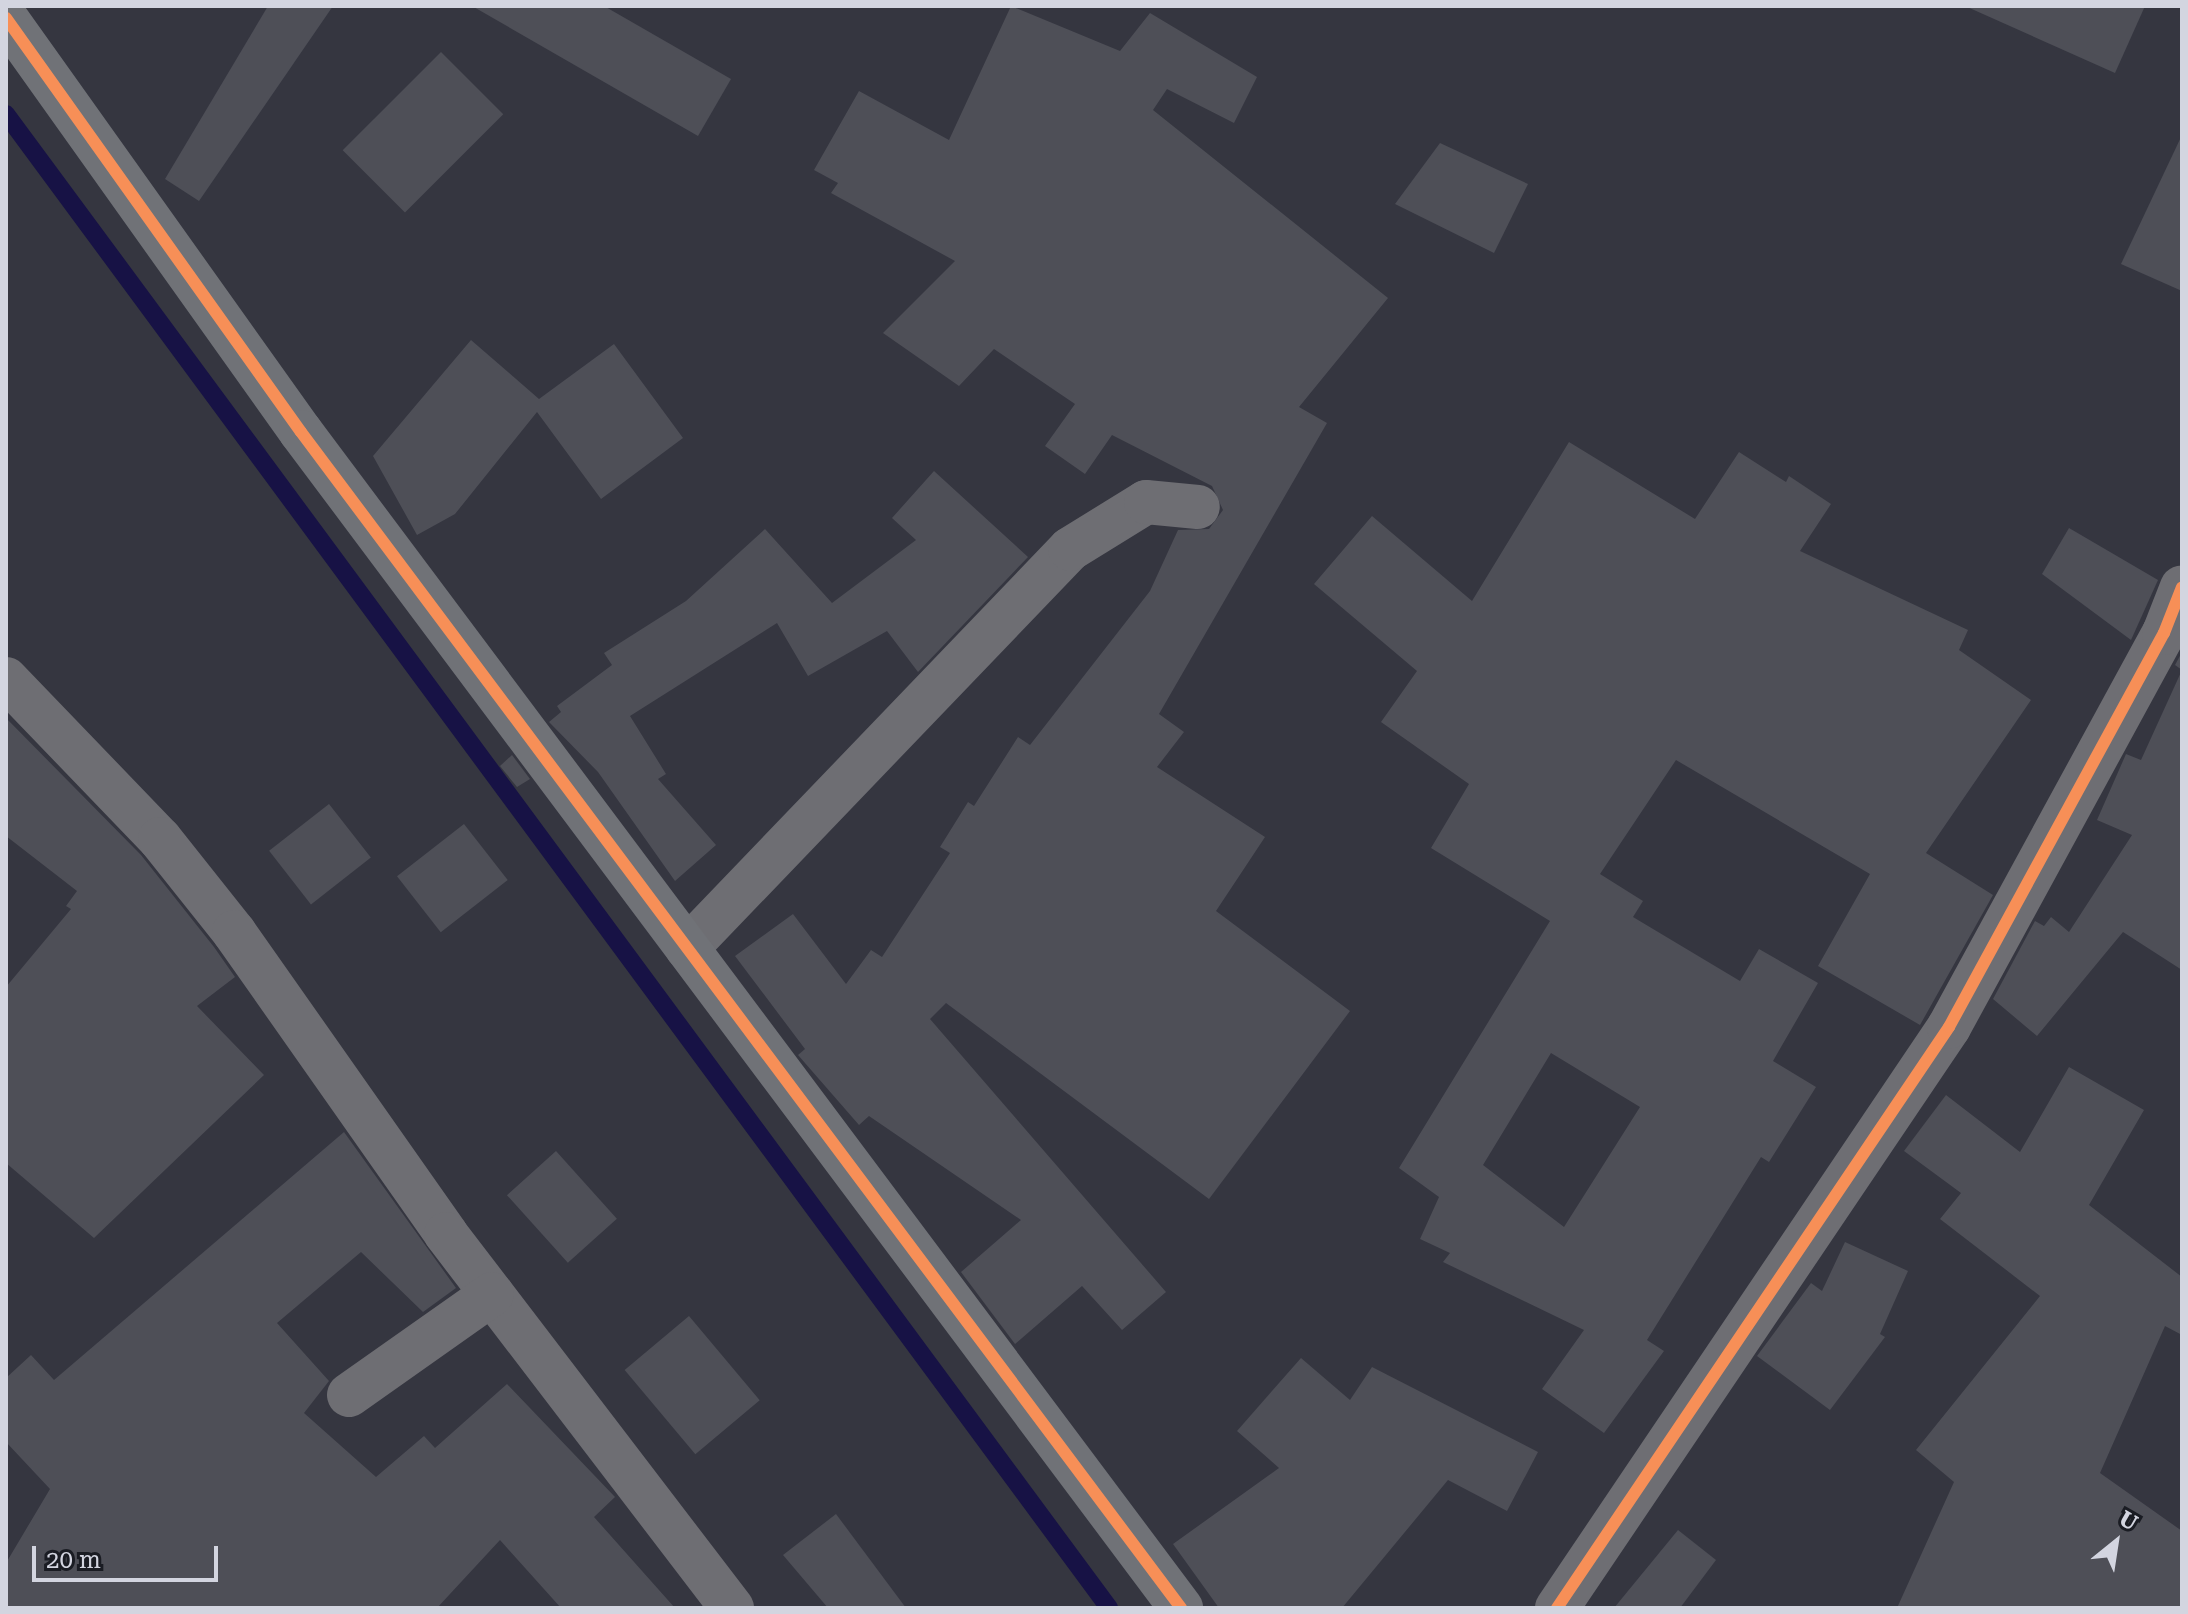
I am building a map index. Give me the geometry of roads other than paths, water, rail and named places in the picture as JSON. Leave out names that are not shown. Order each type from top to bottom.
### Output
[{"type":"street","points":[[6,18],[301,432],[1181,1608]]},
{"type":"street","points":[[687,948],[1070,549],[1146,502],[1198,507]]},
{"type":"street","points":[[1557,1608],[1949,1027],[2164,633],[2182,587]]},
{"type":"street","points":[[6,679],[160,839],[492,1294],[732,1608]]},
{"type":"street","points":[[349,1395],[492,1294]]},
{"type":"waterway","points":[[6,114],[1109,1608]]}]
